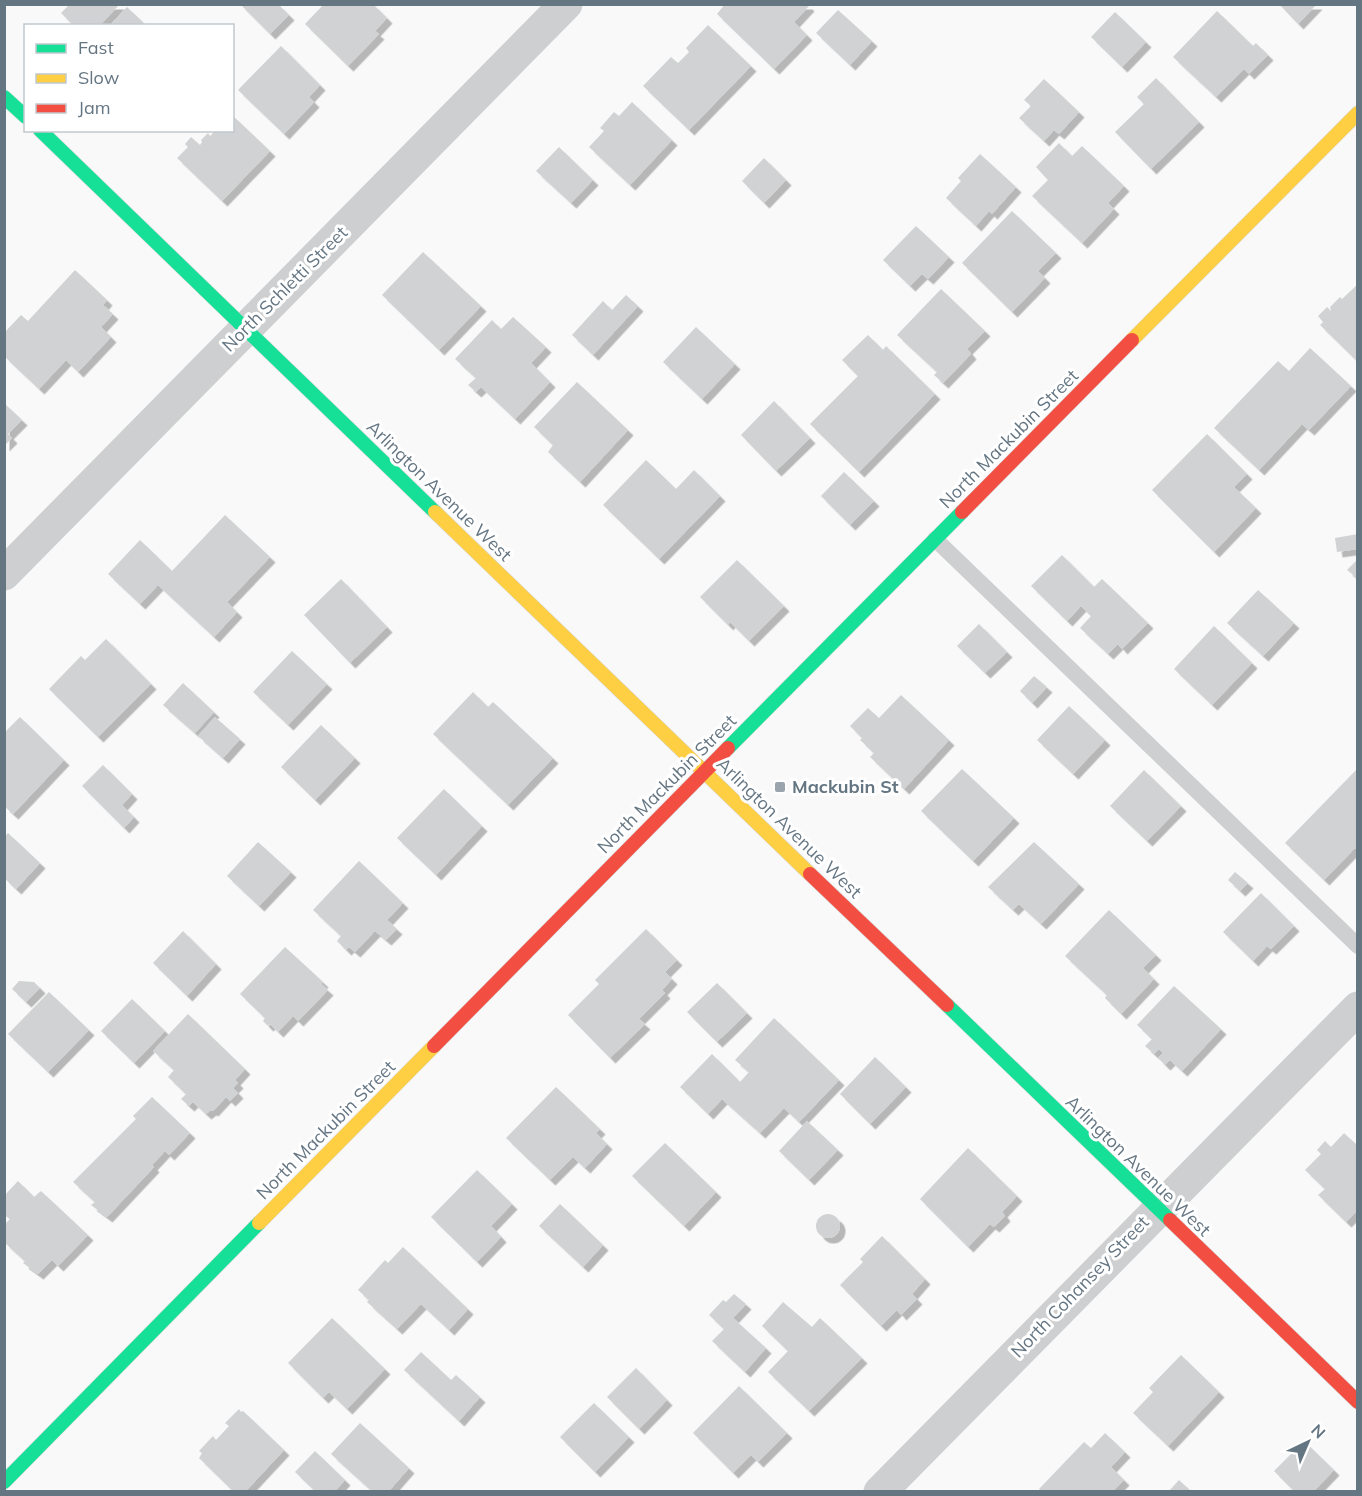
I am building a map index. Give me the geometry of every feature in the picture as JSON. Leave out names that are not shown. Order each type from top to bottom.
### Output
[{"type":"street","name":"North Schletti Street","points":[[4,574],[566,4]]},
{"type":"street","points":[[4,97],[24,115]]},
{"type":"street","name":"North Mackubin Street","points":[[4,1482],[1358,113]]},
{"type":"street","name":"Arlington Avenue West","points":[[41,132],[1358,1402]]},
{"type":"street","name":"North Cohansey Street","points":[[880,1491],[1358,1008]]},
{"type":"lane","points":[[935,539],[1358,946]]},
{"type":"building","points":[[70,4],[120,4],[101,24],[72,24],[61,13]]},
{"type":"building","points":[[240,4],[278,4],[289,15],[270,34]]},
{"type":"building","points":[[324,4],[373,4],[387,18],[375,31],[379,34],[348,66],[305,24]]},
{"type":"building","points":[[725,4],[807,4],[809,6],[794,22],[807,35],[774,69],[717,14]]},
{"type":"building","points":[[1279,4],[1317,4],[1298,24]]},
{"type":"building","points":[[127,7],[145,24],[112,24]]},
{"type":"building","points":[[838,10],[872,41],[850,65],[816,33]]},
{"type":"building","points":[[1217,11],[1253,46],[1256,43],[1268,55],[1249,74],[1244,69],[1216,97],[1173,57]]},
{"type":"building","points":[[1115,12],[1146,42],[1122,67],[1091,37]]},
{"type":"building","points":[[708,25],[751,66],[689,130],[643,86],[671,57],[678,63],[689,52],[686,48]]},
{"type":"building","points":[[281,46],[320,85],[309,97],[314,102],[284,134],[238,90]]},
{"type":"building","points":[[1156,78],[1199,122],[1151,169],[1115,132],[1144,104],[1137,97]]},
{"type":"building","points":[[1044,79],[1079,112],[1059,134],[1054,130],[1044,141],[1019,118],[1031,106],[1024,100]]},
{"type":"building","points":[[632,102],[672,140],[630,185],[589,147],[604,131],[600,128],[614,112],[619,116]]},
{"type":"building","points":[[234,117],[270,151],[222,201],[177,158],[188,147],[185,144],[191,137],[200,145],[201,140],[208,133],[210,136],[214,132],[234,132]]},
{"type":"building","points":[[1059,143],[1072,156],[1082,146],[1124,186],[1108,203],[1114,209],[1082,243],[1032,196],[1048,180],[1036,167]]},
{"type":"building","points":[[559,147],[593,180],[571,203],[536,171]]},
{"type":"building","points":[[980,154],[1016,187],[992,214],[989,211],[976,226],[946,198],[961,181],[958,178]]},
{"type":"building","points":[[764,158],[786,180],[764,203],[742,181]]},
{"type":"building","points":[[1012,211],[1056,253],[1038,271],[1045,278],[1012,312],[962,263]]},
{"type":"building","points":[[916,226],[949,257],[928,279],[922,274],[910,286],[883,260]]},
{"type":"building","points":[[423,252],[481,306],[439,350],[382,295]]},
{"type":"building","points":[[75,270],[107,300],[103,305],[113,314],[101,327],[111,337],[78,372],[66,360],[39,389],[4,356],[4,333],[21,315],[28,321]]},
{"type":"building","points":[[1358,284],[1358,362],[1320,325],[1323,322],[1318,316],[1327,307],[1331,311],[1330,307],[1340,297],[1342,299]]},
{"type":"building","points":[[941,289],[985,331],[967,349],[971,354],[943,383],[934,375],[937,372],[897,335]]},
{"type":"building","points":[[626,295],[638,306],[593,355],[572,335],[603,301],[612,310]]},
{"type":"building","points":[[513,317],[546,347],[531,363],[550,382],[515,419],[481,387],[476,392],[468,385],[476,378],[455,359],[492,320],[501,329]]},
{"type":"building","points":[[696,327],[735,364],[702,399],[663,362]]},
{"type":"building","points":[[868,335],[883,350],[886,346],[935,394],[859,472],[810,424],[858,376],[842,360]]},
{"type":"building","points":[[1310,348],[1351,386],[1309,430],[1302,424],[1259,470],[1214,428],[1278,361],[1289,371]]},
{"type":"building","points":[[577,382],[628,430],[580,482],[548,452],[553,445],[534,427]]},
{"type":"building","points":[[774,401],[810,438],[776,471],[741,435]]},
{"type":"building","points":[[4,403],[22,420],[8,434],[12,438],[4,446]]},
{"type":"building","points":[[1207,434],[1247,474],[1234,487],[1256,508],[1214,552],[1152,490]]},
{"type":"building","points":[[646,460],[676,489],[694,470],[720,496],[659,559],[603,505]]},
{"type":"building","points":[[844,472],[874,501],[850,525],[821,496]]},
{"type":"building","points":[[225,515],[270,557],[227,602],[237,612],[214,637],[158,585],[140,604],[108,574],[140,540],[172,571]]},
{"type":"building","points":[[1358,534],[1358,549],[1337,552],[1335,538]]},
{"type":"building","points":[[1062,555],[1094,587],[1102,579],[1148,623],[1122,649],[1118,644],[1108,654],[1080,628],[1091,616],[1081,606],[1067,621],[1031,586]]},
{"type":"building","points":[[1358,559],[1358,579],[1347,570]]},
{"type":"building","points":[[737,560],[784,606],[749,641],[730,622],[728,625],[700,597]]},
{"type":"building","points":[[341,579],[387,627],[350,663],[304,615]]},
{"type":"building","points":[[1258,590],[1294,623],[1263,656],[1227,623]]},
{"type":"building","points":[[979,624],[1007,652],[985,673],[957,646]]},
{"type":"building","points":[[1214,626],[1252,663],[1212,705],[1174,669]]},
{"type":"building","points":[[106,639],[151,684],[98,737],[49,689],[81,656],[85,660]]},
{"type":"building","points":[[292,651],[327,684],[288,725],[253,692]]},
{"type":"building","points":[[1034,676],[1047,687],[1032,703],[1020,691]]},
{"type":"building","points":[[183,683],[214,712],[195,733],[163,705]]},
{"type":"building","points":[[473,692],[488,707],[493,702],[553,758],[508,805],[433,734]]},
{"type":"building","points":[[901,695],[949,740],[904,789],[870,757],[874,753],[860,740],[862,738],[850,726],[868,708],[879,718]]},
{"type":"building","points":[[1069,706],[1105,740],[1073,774],[1037,740]]},
{"type":"building","points":[[20,717],[64,760],[13,814],[4,806],[4,733]]},
{"type":"building","points":[[215,717],[240,739],[223,758],[198,736]]},
{"type":"building","points":[[321,725],[355,758],[315,800],[281,767]]},
{"type":"building","points":[[103,765],[132,794],[122,805],[134,817],[124,828],[82,786]]},
{"type":"building","points":[[1358,768],[1358,851],[1355,848],[1324,880],[1285,843]]},
{"type":"building","points":[[962,769],[1014,818],[973,861],[921,811]]},
{"type":"building","points":[[1144,770],[1181,806],[1147,841],[1110,806]]},
{"type":"building","points":[[444,789],[482,826],[436,875],[397,838]]},
{"type":"building","points":[[8,833],[40,863],[16,889],[4,878],[4,837]]},
{"type":"building","points":[[258,842],[291,872],[259,906],[227,876]]},
{"type":"building","points":[[1034,842],[1079,884],[1041,924],[1019,904],[1013,910],[988,887]]},
{"type":"building","points":[[359,861],[403,903],[387,920],[397,929],[386,940],[375,931],[355,952],[349,947],[346,950],[337,941],[341,936],[313,910]]},
{"type":"building","points":[[1235,872],[1248,883],[1240,891],[1228,880]]},
{"type":"building","points":[[1261,893],[1294,926],[1271,949],[1267,946],[1253,961],[1223,932]]},
{"type":"building","points":[[1109,910],[1156,955],[1143,968],[1154,979],[1121,1014],[1105,998],[1107,995],[1065,956]]},
{"type":"building","points":[[646,929],[677,960],[665,972],[672,979],[662,990],[665,993],[639,1019],[645,1024],[610,1058],[568,1015],[599,984],[595,980]]},
{"type":"building","points":[[183,931],[216,964],[187,996],[153,963]]},
{"type":"building","points":[[285,947],[323,982],[321,984],[328,990],[298,1021],[293,1016],[278,1032],[263,1021],[265,1018],[240,994]]},
{"type":"building","points":[[19,981],[34,982],[40,988],[26,1002],[12,989]]},
{"type":"building","points":[[717,983],[747,1013],[717,1042],[687,1012]]},
{"type":"building","points":[[1174,986],[1221,1029],[1182,1071],[1170,1060],[1165,1065],[1158,1058],[1163,1053],[1159,1049],[1154,1054],[1145,1046],[1152,1039],[1137,1025]]},
{"type":"building","points":[[49,992],[89,1030],[48,1072],[8,1034]]},
{"type":"building","points":[[132,999],[165,1031],[134,1063],[101,1031]]},
{"type":"building","points":[[188,1014],[245,1069],[235,1080],[238,1083],[233,1088],[238,1093],[230,1101],[226,1097],[213,1111],[206,1114],[193,1102],[189,1106],[181,1099],[186,1094],[168,1077],[174,1070],[153,1051]]},
{"type":"building","points":[[774,1018],[839,1080],[799,1122],[784,1108],[760,1133],[722,1099],[708,1114],[680,1087],[712,1054],[740,1082],[749,1072],[735,1060]]},
{"type":"building","points":[[875,1057],[906,1087],[870,1124],[840,1094]]},
{"type":"building","points":[[556,1087],[600,1129],[596,1133],[607,1144],[585,1168],[573,1157],[550,1180],[506,1138]]},
{"type":"building","points":[[152,1097],[190,1133],[169,1155],[165,1151],[152,1165],[154,1167],[107,1217],[91,1205],[95,1202],[73,1182],[136,1119],[133,1116]]},
{"type":"building","points":[[807,1121],[838,1150],[809,1180],[779,1151]]},
{"type":"building","points":[[1344,1133],[1358,1146],[1358,1210],[1346,1222],[1318,1195],[1325,1189],[1305,1170],[1321,1154],[1317,1150],[1325,1141],[1331,1147]]},
{"type":"building","points":[[665,1143],[716,1192],[684,1226],[632,1176]]},
{"type":"building","points":[[968,1148],[1017,1196],[1002,1212],[1005,1216],[994,1227],[990,1224],[968,1247],[920,1199]]},
{"type":"building","points":[[477,1170],[512,1204],[491,1226],[501,1237],[477,1262],[431,1217]]},
{"type":"building","points":[[18,1181],[34,1197],[41,1191],[88,1235],[58,1266],[52,1260],[38,1274],[23,1263],[25,1261],[4,1242],[4,1225],[10,1219],[4,1215],[4,1196]]},
{"type":"building","points":[[560,1204],[603,1245],[583,1267],[539,1226]]},
{"type":"building","points":[[823,1214],[833,1214],[840,1221],[840,1231],[833,1238],[823,1238],[816,1231],[816,1221]]},
{"type":"building","points":[[882,1236],[925,1279],[912,1294],[917,1299],[901,1315],[897,1310],[881,1326],[840,1285],[863,1262],[860,1259]]},
{"type":"building","points":[[403,1247],[468,1309],[449,1330],[421,1304],[397,1329],[367,1302],[369,1300],[358,1290],[385,1260],[388,1263]]},
{"type":"building","points":[[734,1294],[746,1304],[733,1318],[766,1348],[745,1372],[712,1341],[724,1329],[709,1315],[723,1300],[726,1302]]},
{"type":"building","points":[[783,1302],[812,1327],[820,1318],[862,1358],[809,1411],[768,1372],[788,1351],[762,1326]]},
{"type":"building","points":[[332,1318],[385,1369],[347,1409],[329,1392],[323,1398],[288,1363]]},
{"type":"building","points":[[421,1352],[451,1380],[456,1375],[480,1397],[459,1421],[404,1370]]},
{"type":"building","points":[[1181,1355],[1219,1392],[1168,1446],[1133,1413],[1153,1392],[1149,1388]]},
{"type":"building","points":[[636,1368],[667,1400],[639,1429],[607,1397]]},
{"type":"building","points":[[739,1386],[787,1433],[758,1462],[751,1455],[733,1473],[693,1433]]},
{"type":"building","points":[[594,1403],[629,1437],[595,1472],[560,1437]]},
{"type":"building","points":[[239,1409],[284,1450],[245,1492],[234,1492],[199,1458],[202,1453],[199,1451],[213,1436],[216,1440],[229,1426],[225,1423]]},
{"type":"building","points":[[360,1423],[409,1468],[388,1492],[373,1492],[331,1454]]},
{"type":"building","points":[[1105,1433],[1125,1452],[1111,1467],[1124,1480],[1112,1492],[1042,1492],[1039,1489],[1084,1442],[1091,1448]]},
{"type":"building","points":[[1304,1441],[1334,1470],[1313,1492],[1295,1492],[1274,1471]]},
{"type":"building","points":[[315,1451],[345,1480],[334,1492],[316,1492],[295,1472]]},
{"type":"building","points":[[1179,1480],[1192,1492],[1168,1492]]},
{"type":"traffic: fast","points":[[4,97],[24,115]]},
{"type":"traffic: fast","points":[[42,132],[435,512]]},
{"type":"traffic: fast","points":[[728,748],[962,512]]},
{"type":"traffic: fast","points":[[947,1005],[1170,1220]]},
{"type":"traffic: fast","points":[[4,1482],[259,1223]]},
{"type":"traffic: slow","points":[[1132,340],[1358,113]]},
{"type":"traffic: slow","points":[[435,512],[810,874]]},
{"type":"traffic: slow","points":[[259,1223],[434,1046]]},
{"type":"traffic: jam","points":[[962,512],[1132,340]]},
{"type":"traffic: jam","points":[[434,1046],[728,748]]},
{"type":"traffic: jam","points":[[810,874],[947,1005]]},
{"type":"traffic: jam","points":[[1170,1220],[1358,1402]]},
{"type":"place","name":"Mackubin St","points":[[780,787]]}]
